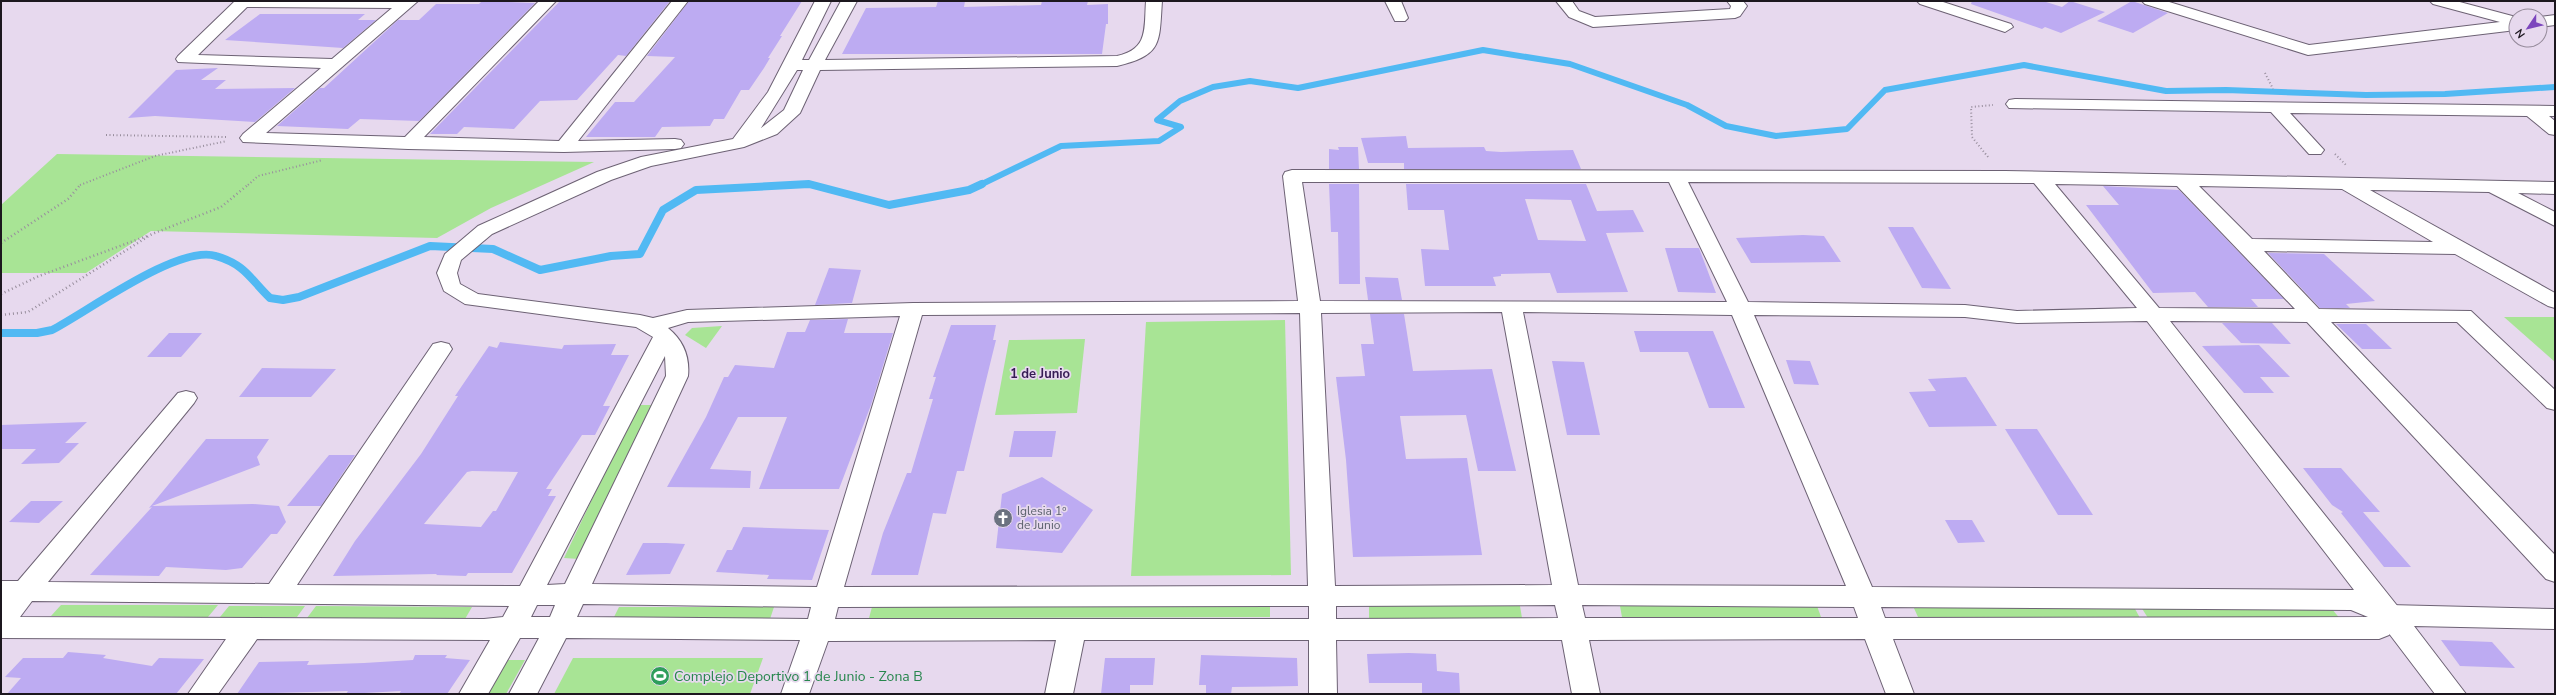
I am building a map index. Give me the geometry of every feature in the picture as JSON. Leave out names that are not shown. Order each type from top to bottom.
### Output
[{"type":"street","points":[[408,144],[548,1]]},
{"type":"street","points":[[564,148],[680,1]]},
{"type":"street","points":[[738,143],[756,124],[768,106],[823,1]]},
{"type":"street","points":[[523,694],[558,628],[677,376],[678,357],[659,330],[624,318],[472,300],[451,287],[447,273],[452,258],[484,230],[647,160],[738,143],[771,130],[791,113],[814,65],[849,1]]},
{"type":"street","points":[[789,65],[1117,61],[1130,59],[1142,54],[1149,47],[1154,1]]},
{"type":"street","points":[[1393,1],[1400,18]]},
{"type":"street","points":[[1564,1],[1574,14],[1593,22],[1735,13],[1740,6],[1735,1]]},
{"type":"street","points":[[1925,1],[2005,27]]},
{"type":"street","points":[[2150,1],[2308,50],[2508,24]]},
{"type":"street","points":[[2190,1],[2342,46]]},
{"type":"street","points":[[2438,1],[2508,21]]},
{"type":"street","points":[[336,64],[184,59],[244,2],[408,2]]},
{"type":"street","points":[[249,138],[408,2]]},
{"type":"street","points":[[2015,104],[2555,111]]},
{"type":"street","points":[[2277,108],[2315,150]]},
{"type":"street","points":[[2532,111],[2555,130]]},
{"type":"street","points":[[249,138],[366,139],[408,144],[564,148],[675,144]]},
{"type":"street","points":[[1323,694],[1321,628],[1322,595],[1310,308],[1292,176],[1677,179],[2005,177],[2184,182],[2555,188]]},
{"type":"street","points":[[2040,178],[2154,315],[2452,694]]},
{"type":"street","points":[[1677,179],[1741,310],[1863,596],[1873,628],[1900,694]]},
{"type":"street","points":[[2184,182],[2247,245],[2555,572]]},
{"type":"street","points":[[2346,184],[2555,302]]},
{"type":"street","points":[[2492,187],[2555,220]]},
{"type":"street","points":[[2247,245],[2460,248]]},
{"type":"street","points":[[1511,306],[1567,595],[1575,628],[1586,694]]},
{"type":"street","points":[[473,694],[512,627],[659,330],[687,316],[913,309],[1511,306],[1741,310],[1965,311],[2017,318],[2154,315],[2463,316],[2554,402]]},
{"type":"street","points":[[794,694],[818,630],[913,309]]},
{"type":"street","points":[[276,595],[441,349]]},
{"type":"street","points":[[1,620],[14,591],[186,398]]},
{"type":"street","points":[[14,591],[276,595],[574,594],[827,597],[1567,595],[2354,600],[2389,615],[2555,619]]},
{"type":"street","points":[[1,627],[484,630],[512,627],[818,630],[1321,628],[2379,628],[2389,615]]},
{"type":"street","points":[[202,694],[249,629]]},
{"type":"street","points":[[1059,694],[1072,629]]},
{"type":"path","points":[[2265,73],[2274,91]]},
{"type":"path","points":[[2005,177],[1972,137],[1971,107],[2015,104]]},
{"type":"path","points":[[106,135],[249,138]]},
{"type":"path","points":[[1,242],[68,199],[82,182],[155,156],[206,144],[249,138]]},
{"type":"path","points":[[1,294],[39,276],[221,207],[258,176],[330,158]]},
{"type":"path","points":[[1,314],[28,312],[152,234]]},
{"type":"green space","points":[[57,154],[594,162],[491,208],[437,238],[151,231],[86,273],[1,273],[1,205]]},
{"type":"green space","points":[[2504,317],[2555,317],[2555,362]]},
{"type":"green space","points":[[1285,320],[1291,575],[1131,576],[1146,322]]},
{"type":"green space","points":[[722,326],[706,348],[685,335],[692,328]]},
{"type":"green space","points":[[1085,339],[1077,413],[995,415],[1009,340]]},
{"type":"green space","points":[[637,405],[652,405],[579,559],[564,558]]},
{"type":"green space","points":[[61,605],[218,605],[208,617],[51,616]]},
{"type":"green space","points":[[229,606],[305,606],[297,617],[220,617]]},
{"type":"green space","points":[[316,606],[472,607],[465,619],[307,618]]},
{"type":"green space","points":[[1270,606],[1270,617],[869,618],[872,607]]},
{"type":"green space","points":[[1369,606],[1520,606],[1522,618],[1369,618]]},
{"type":"green space","points":[[1620,606],[1817,606],[1821,617],[1622,617]]},
{"type":"green space","points":[[1913,606],[2134,607],[2140,618],[1918,617]]},
{"type":"green space","points":[[619,607],[774,607],[770,619],[613,619]]},
{"type":"green space","points":[[2141,607],[2332,609],[2341,620],[2148,618]]},
{"type":"green space","name":"Complejo Deportivo 1 de Junio - Zona B","points":[[573,658],[763,658],[750,694],[554,694]]},
{"type":"green space","points":[[508,660],[525,660],[506,694],[488,694]]},
{"type":"building","points":[[482,1],[535,3],[419,121],[360,119],[348,129],[277,126],[320,88],[324,88],[398,20],[419,20],[436,4],[479,4]]},
{"type":"building","points":[[560,1],[670,1],[626,56],[618,55],[577,100],[540,101],[514,129],[464,127],[457,134],[430,134]]},
{"type":"building","points":[[689,1],[802,1],[780,36],[782,36],[768,58],[770,58],[764,68],[749,90],[741,90],[724,119],[714,119],[710,126],[662,127],[655,137],[586,137],[615,102],[634,102],[675,57],[647,56]]},
{"type":"building","points":[[938,1],[965,1],[964,7],[1041,5],[1042,1],[1088,1],[1087,5],[1108,4],[1108,24],[1106,24],[1102,54],[842,54],[866,8],[936,7]]},
{"type":"building","points":[[1972,1],[2043,1],[2062,7],[2070,1],[2105,12],[2061,33],[2045,27],[2042,29],[1971,4]]},
{"type":"building","points":[[2132,1],[2168,13],[2133,33],[2097,21]]},
{"type":"building","points":[[260,14],[365,14],[358,20],[376,20],[343,48],[225,40]]},
{"type":"building","points":[[218,68],[201,80],[226,80],[215,89],[295,88],[255,122],[155,116],[128,118],[176,70]]},
{"type":"building","points":[[1406,136],[1408,148],[1484,147],[1486,151],[1501,152],[1573,150],[1581,169],[1404,169],[1404,163],[1368,163],[1361,138]]},
{"type":"building","points":[[1338,147],[1358,147],[1359,169],[1329,169],[1329,149],[1339,150]]},
{"type":"building","points":[[1329,184],[1359,184],[1360,284],[1339,284],[1338,232],[1331,232]]},
{"type":"building","points":[[1406,184],[1586,184],[1597,211],[1633,210],[1644,232],[1606,233],[1628,292],[1557,293],[1550,273],[1501,274],[1501,276],[1493,277],[1496,286],[1425,286],[1421,249],[1449,250],[1444,210],[1408,210]],"holes":[[[1525,199],[1571,200],[1586,241],[1538,240]]]},
{"type":"building","points":[[2103,186],[2179,190],[2284,299],[2251,299],[2258,307],[2208,307],[2195,292],[2153,293],[2086,205],[2119,205]]},
{"type":"building","points":[[1888,227],[1913,227],[1951,289],[1922,288]]},
{"type":"building","points":[[1803,235],[1824,236],[1841,262],[1751,263],[1736,238]]},
{"type":"building","points":[[1665,248],[1699,248],[1716,293],[1678,292]]},
{"type":"building","points":[[2268,253],[2324,254],[2375,301],[2346,304],[2350,308],[2320,308]]},
{"type":"building","points":[[829,268],[861,270],[852,303],[815,305]]},
{"type":"building","points":[[1365,277],[1398,278],[1402,300],[1368,300]]},
{"type":"building","points":[[1370,314],[1404,314],[1413,371],[1492,369],[1516,471],[1478,471],[1466,415],[1400,416],[1406,459],[1467,458],[1482,555],[1353,557],[1346,460],[1336,377],[1365,376],[1361,344],[1374,344]]},
{"type":"building","points":[[848,319],[844,333],[893,333],[871,405],[839,489],[759,489],[787,417],[738,417],[710,469],[751,471],[750,488],[667,487],[706,417],[724,377],[728,377],[735,365],[774,368],[787,332],[805,332],[810,320]]},
{"type":"building","points":[[2222,323],[2272,323],[2291,344],[2241,343]]},
{"type":"building","points":[[2336,324],[2366,324],[2392,349],[2362,349]]},
{"type":"building","points":[[951,325],[996,325],[993,340],[996,340],[964,471],[957,471],[946,514],[933,513],[918,575],[871,575],[883,533],[907,473],[911,473],[933,399],[929,399],[936,377],[933,377]]},
{"type":"building","points":[[1634,331],[1713,331],[1745,408],[1709,408],[1688,352],[1640,352]]},
{"type":"building","points":[[169,333],[202,333],[181,357],[147,357]]},
{"type":"building","points":[[500,342],[562,349],[564,345],[616,344],[611,355],[629,355],[603,406],[610,406],[595,435],[582,435],[546,489],[552,489],[548,496],[556,496],[512,573],[468,573],[466,576],[436,575],[437,574],[333,576],[355,541],[421,454],[458,396],[455,396],[489,346],[497,348]],"holes":[[[467,472],[518,472],[496,511],[493,511],[481,527],[424,524]]]},
{"type":"building","points":[[2259,345],[2290,377],[2260,377],[2274,393],[2244,393],[2202,346]]},
{"type":"building","points":[[1786,360],[1810,361],[1819,385],[1794,384]]},
{"type":"building","points":[[1552,361],[1584,362],[1600,435],[1567,435]]},
{"type":"building","points":[[262,368],[336,369],[311,397],[239,397]]},
{"type":"building","points":[[1966,377],[1997,426],[1929,427],[1909,392],[1936,391],[1928,379]]},
{"type":"building","points":[[87,422],[65,443],[79,443],[59,463],[21,464],[36,449],[1,449],[1,425]]},
{"type":"building","points":[[2005,429],[2037,429],[2093,515],[2058,515]]},
{"type":"building","points":[[1014,431],[1056,431],[1052,457],[1009,457]]},
{"type":"building","points":[[206,439],[269,439],[257,457],[260,465],[152,506],[253,504],[279,506],[286,522],[277,534],[271,534],[242,568],[226,570],[166,567],[159,576],[90,575],[152,507],[149,508]]},
{"type":"building","points":[[329,455],[355,455],[321,506],[287,506]]},
{"type":"building","points":[[2303,468],[2341,468],[2380,512],[2363,512],[2411,567],[2384,567],[2341,513],[2343,512],[2332,505]]},
{"type":"building","points":[[1042,477],[1093,510],[1062,553],[996,548],[1002,494]]},
{"type":"building","points":[[31,501],[63,501],[39,523],[9,522]]},
{"type":"building","points":[[1945,520],[1972,520],[1985,542],[1958,543]]},
{"type":"building","points":[[743,527],[829,530],[812,580],[767,579],[769,575],[716,572],[727,550],[732,550]]},
{"type":"building","points":[[643,543],[685,544],[670,574],[626,575]]},
{"type":"building","points":[[2441,640],[2492,642],[2515,668],[2460,666]]},
{"type":"building","points":[[68,652],[106,655],[103,658],[152,666],[159,658],[204,659],[176,694],[7,694],[21,678],[5,677],[23,658],[63,658]]},
{"type":"building","points":[[1367,654],[1436,654],[1437,671],[1459,673],[1460,694],[1422,694],[1422,683],[1369,683]]},
{"type":"building","points":[[415,655],[447,655],[445,658],[470,660],[447,694],[399,694],[401,691],[346,694],[348,691],[237,694],[259,662],[309,661],[307,665],[364,663],[413,660]]},
{"type":"building","points":[[1201,655],[1297,658],[1298,686],[1232,687],[1231,694],[1206,694],[1206,685],[1199,685]]},
{"type":"building","points":[[1105,658],[1155,658],[1153,685],[1130,685],[1130,694],[1101,694]]},
{"type":"waterway","points":[[980,185],[1061,146],[1159,141],[1181,127],[1157,120],[1180,101],[1213,87],[1250,81],[1298,88],[1483,50],[1570,64],[1687,105],[1726,126],[1776,136],[1847,129],[1885,90],[2024,65],[2166,91],[2226,90],[2366,95],[2445,94],[2555,87]]},
{"type":"waterway","points":[[1,333],[37,333],[52,330],[157,269],[180,260],[200,255],[216,256],[234,264],[247,273],[270,298],[283,300],[299,297],[430,246],[493,249],[540,270],[611,256],[640,254],[663,210],[696,190],[809,184],[889,205],[969,190],[982,184]]},
{"type":"waterway","points":[[797,185],[811,185]]},
{"type":"place","name":"Iglesia 1º de Junio","points":[[1003,518]]},
{"type":"place","name":"Complejo Deportivo 1 de Junio - Zona B","points":[[660,676]]},
{"type":"district","name":"1 de Junio","points":[[1040,373]]}]
